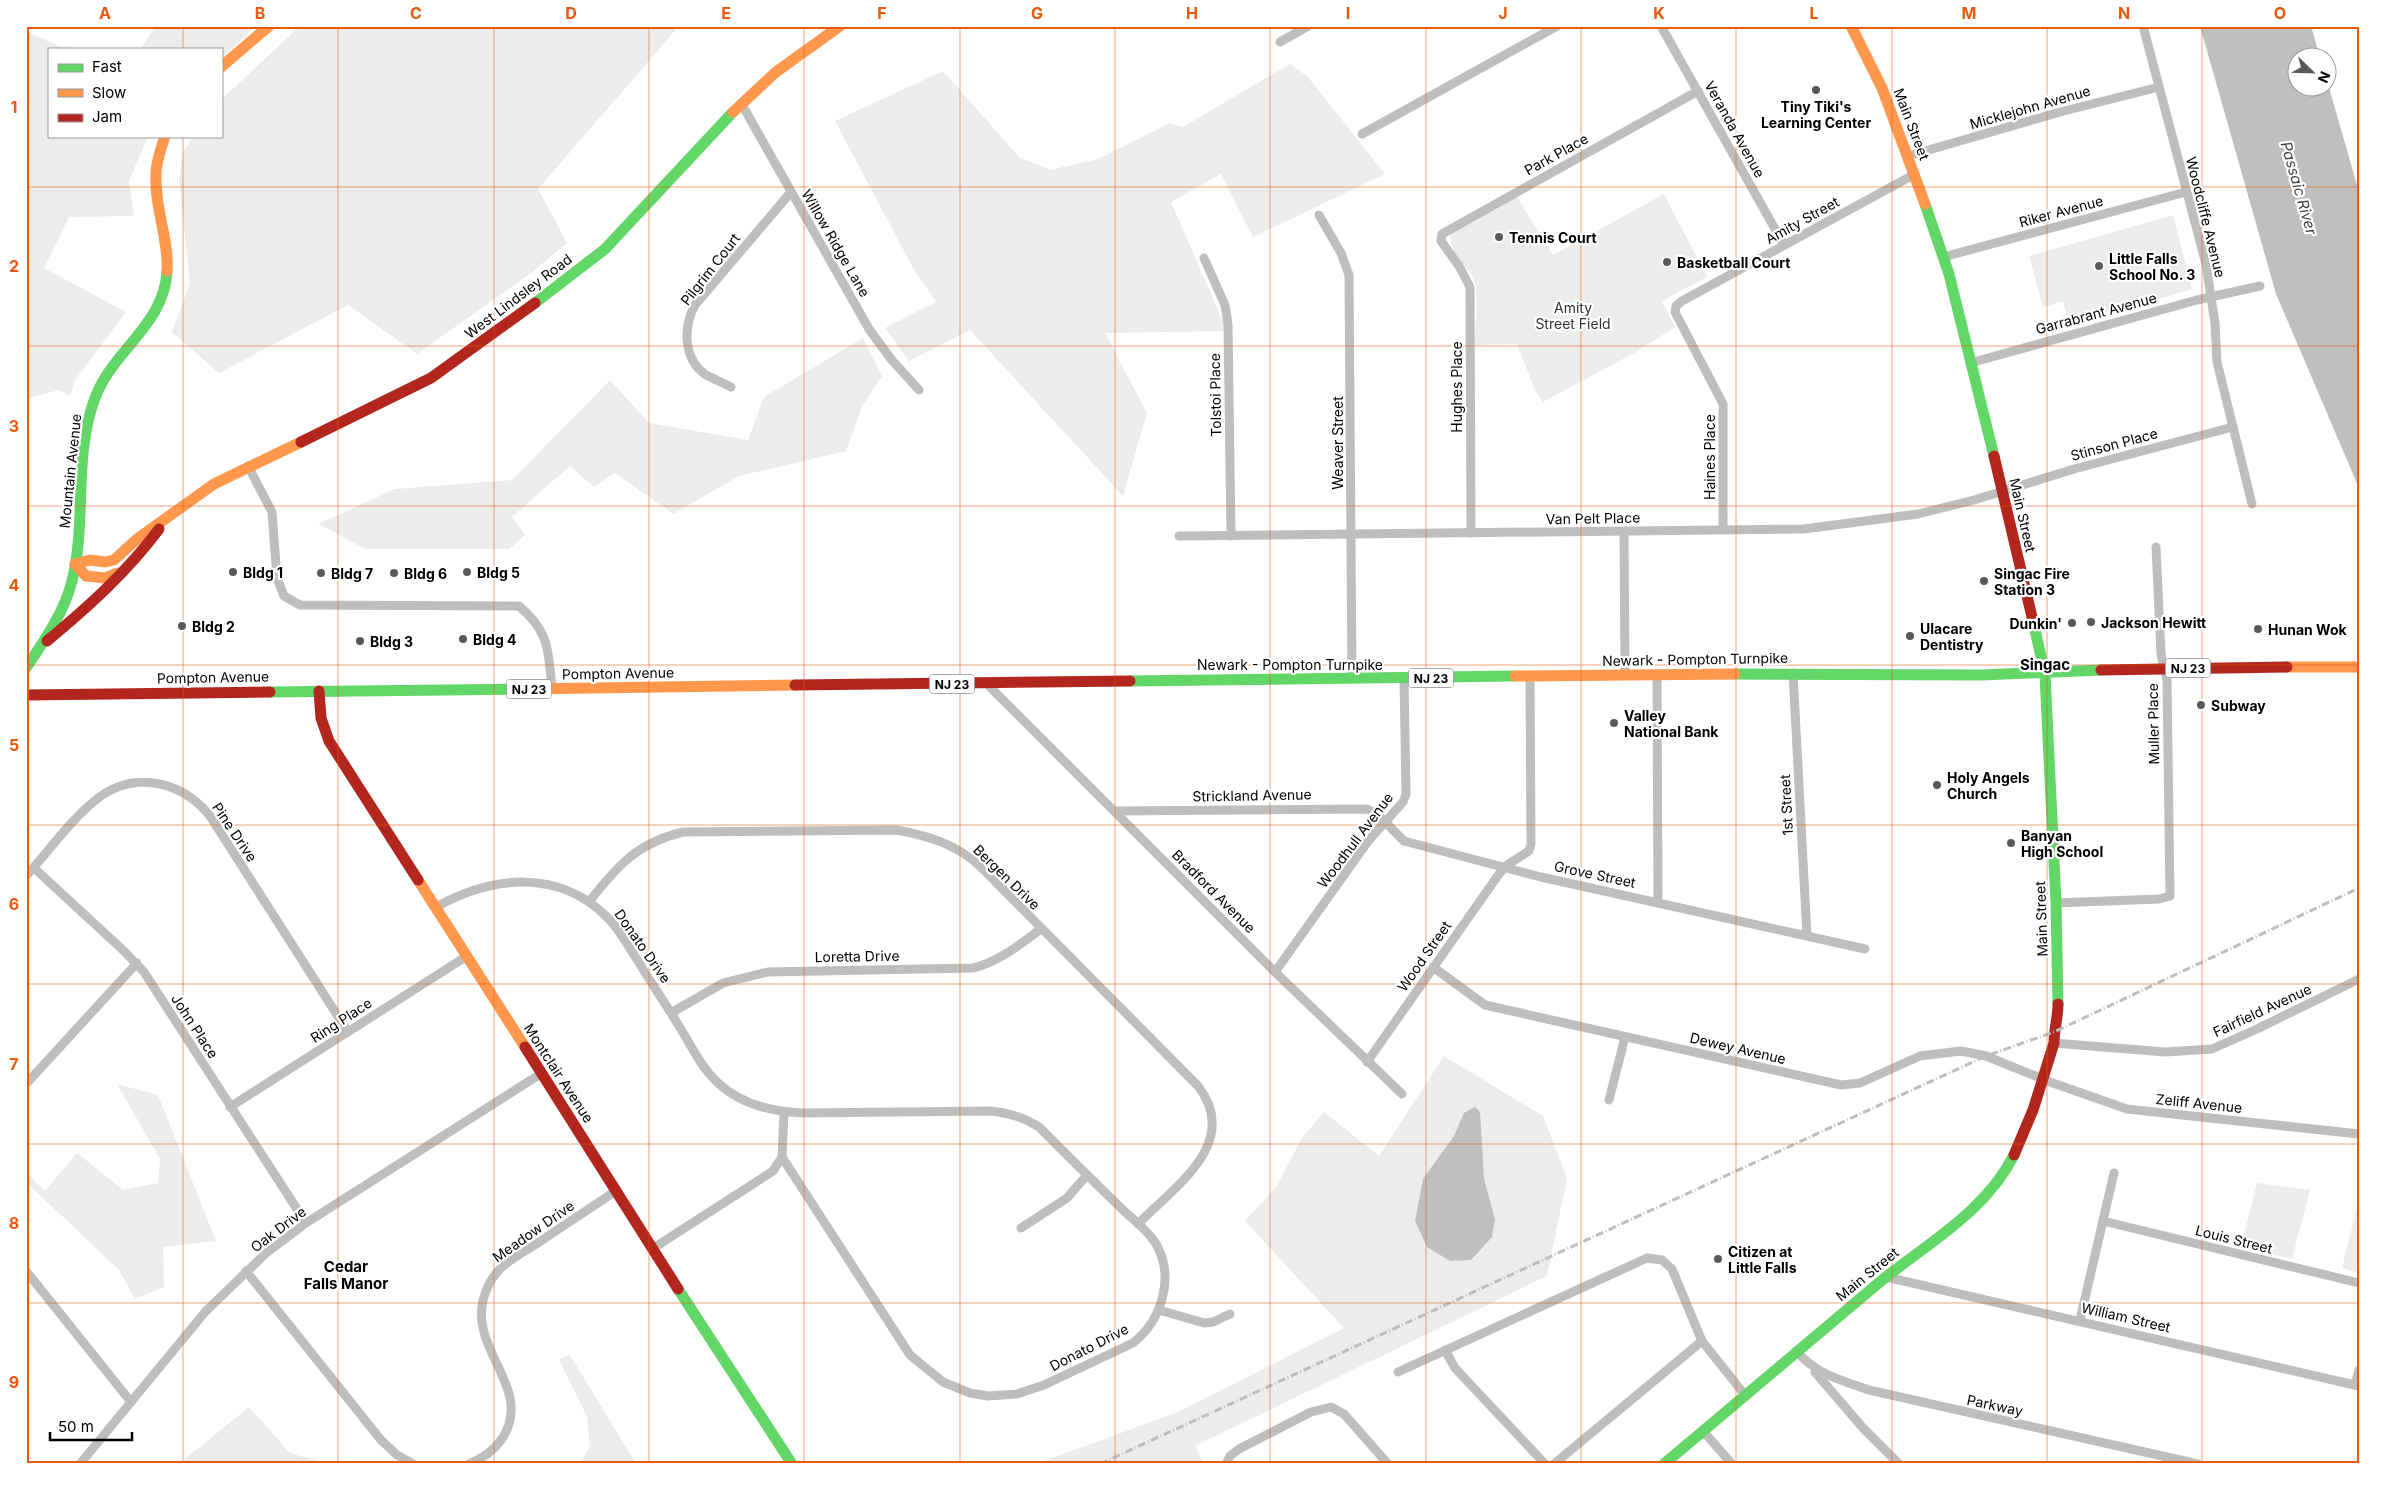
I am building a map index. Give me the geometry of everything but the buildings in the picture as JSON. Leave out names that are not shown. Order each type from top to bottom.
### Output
[{"type":"main road","points":[[222,66],[269,26]]},
{"type":"main road","name":"West Lindsley Road","points":[[75,564],[90,560],[105,562],[114,560],[137,539],[164,522],[206,490],[248,466],[431,378],[503,327],[606,248],[741,103],[796,54],[840,26]]},
{"type":"main road","name":"Main Street","points":[[1664,1464],[1886,1277],[1972,1209],[1991,1190],[2005,1171],[2015,1152],[2054,1043],[2054,1032],[2058,1023],[2056,903],[2050,814],[2045,674],[2003,490],[1943,257],[1915,174],[1882,88],[1851,26]]},
{"type":"main road","name":"Mountain Avenue","points":[[75,564],[86,441],[91,409],[103,381],[152,318],[166,285],[167,257],[155,185],[155,166],[164,138]]},
{"type":"main road","name":"West Lindsley Road","points":[[40,647],[79,615],[146,548],[164,522]]},
{"type":"main road","points":[[75,564],[86,576],[105,578],[121,572]]},
{"type":"main road","points":[[26,668],[40,647],[66,597],[75,564]]},
{"type":"main road","name":"Newark - Pompton Turnpike","points":[[1031,683],[1793,673],[2045,674],[2164,668],[2359,667]]},
{"type":"main road","name":"Pompton Avenue","points":[[26,695],[1031,683]]},
{"type":"main road","name":"Montclair Avenue","points":[[320,691],[321,718],[329,741],[617,1190],[652,1249],[792,1464]]},
{"type":"street","points":[[1280,42],[1308,26]]},
{"type":"street","points":[[1362,134],[1557,26]]},
{"type":"street","name":"Veranda Avenue","points":[[1661,26],[1784,245]]},
{"type":"street","name":"Woodcliffe Avenue","points":[[2143,26],[2206,264],[2215,323],[2218,362],[2252,504]]},
{"type":"street","name":"Micklejohn Avenue","points":[[1908,156],[2060,112],[2159,87]]},
{"type":"street","name":"Park Place","points":[[1446,248],[1440,238],[1444,231],[1698,91]]},
{"type":"street","name":"Willow Ridge Lane","points":[[741,103],[870,329],[891,359],[919,390]]},
{"type":"street","name":"Amity Street","points":[[1676,306],[1915,174]]},
{"type":"street","name":"Pilgrim Court","points":[[731,387],[706,374],[694,361],[687,344],[688,320],[695,305],[791,192]]},
{"type":"street","name":"Riker Avenue","points":[[1943,257],[2186,192]]},
{"type":"street","name":"Weaver Street","points":[[1318,215],[1341,254],[1350,275],[1352,679]]},
{"type":"street","name":"Hughes Place","points":[[1446,248],[1470,287],[1471,533]]},
{"type":"street","name":"Tolstoi Place","points":[[1204,258],[1225,304],[1228,324],[1231,536]]},
{"type":"street","name":"Garrabrant Avenue","points":[[1970,363],[2210,297],[2260,286]]},
{"type":"street","name":"Haines Place","points":[[1676,306],[1675,312],[1722,404],[1724,434],[1723,529]]},
{"type":"street","name":"Stinson Place","points":[[2003,490],[2233,427]]},
{"type":"street","points":[[248,466],[272,512],[277,578],[284,596],[300,605],[520,606],[535,619],[547,646],[552,688]]},
{"type":"street","name":"Van Pelt Place","points":[[1179,536],[1804,529],[1918,514],[1974,500],[2003,490]]},
{"type":"street","points":[[1624,532],[1625,675]]},
{"type":"street","name":"Muller Place","points":[[2056,903],[2166,899],[2170,896],[2167,680],[2161,654],[2156,547]]},
{"type":"street","name":"1st Street","points":[[1793,673],[1807,936]]},
{"type":"street","points":[[1657,675],[1658,902]]},
{"type":"street","points":[[1505,867],[1529,852],[1531,844],[1530,676]]},
{"type":"street","name":"Woodhull Avenue","points":[[1275,972],[1369,840],[1403,802],[1406,794],[1404,678]]},
{"type":"street","name":"Bradford Avenue","points":[[986,683],[1275,972],[1402,1094]]},
{"type":"street","name":"Pine Drive","points":[[26,876],[91,804],[105,793],[139,782],[158,783],[178,790],[196,801],[210,816],[348,1032]]},
{"type":"street","name":"Strickland Avenue","points":[[1114,810],[1358,807],[1377,814],[1386,823]]},
{"type":"street","name":"Grove Street","points":[[1386,823],[1404,841],[1505,867],[1865,949]]},
{"type":"street","name":"Bergen Drive","points":[[589,902],[614,870],[635,852],[659,839],[677,834],[708,830],[897,830],[927,835],[964,853],[981,867],[1198,1086],[1209,1103],[1212,1130],[1206,1153],[1138,1224]]},
{"type":"street","name":"Wood Street","points":[[1367,1062],[1505,867]]},
{"type":"street","name":"John Place","points":[[34,868],[137,963],[306,1223]]},
{"type":"street","name":"Donato Drive","points":[[436,907],[467,891],[508,882],[550,886],[589,902],[618,930],[699,1061],[717,1083],[742,1100],[784,1113],[1006,1113],[1020,1116],[1039,1128],[1138,1224],[1156,1244],[1162,1263],[1164,1287],[1159,1310],[1150,1326],[1133,1342],[1044,1385],[1017,1394],[988,1396],[970,1392],[943,1382],[910,1355],[782,1157]]},
{"type":"street","name":"Loretta Drive","points":[[671,1013],[723,983],[768,972],[973,968],[984,966],[1001,957],[1041,929]]},
{"type":"street","name":"Ring Place","points":[[230,1107],[466,956]]},
{"type":"street","points":[[26,1084],[137,963]]},
{"type":"street","name":"Dewey Avenue","points":[[1433,967],[1484,1005],[1841,1085],[1860,1083],[1920,1056],[1961,1051],[1986,1056],[2042,1079]]},
{"type":"street","name":"Fairfield Avenue","points":[[2054,1043],[2165,1052],[2212,1049],[2359,979]]},
{"type":"street","points":[[1609,1100],[1625,1036]]},
{"type":"street","name":"Oak Drive","points":[[80,1464],[205,1312],[246,1271],[306,1223],[542,1073]]},
{"type":"street","name":"Zeliff Avenue","points":[[2042,1079],[2127,1109],[2359,1134]]},
{"type":"street","points":[[652,1249],[773,1171],[782,1157],[784,1113]]},
{"type":"street","points":[[2080,1320],[2114,1173]]},
{"type":"street","points":[[1021,1228],[1067,1198],[1087,1175]]},
{"type":"street","name":"Meadow Drive","points":[[469,1464],[482,1457],[498,1444],[507,1428],[511,1411],[508,1387],[482,1330],[481,1309],[490,1282],[508,1262],[617,1190]]},
{"type":"street","name":"Louis Street","points":[[2103,1221],[2359,1283]]},
{"type":"street","points":[[1398,1372],[1647,1258],[1662,1260],[1672,1269],[1702,1341],[1745,1395]]},
{"type":"street","points":[[26,1271],[131,1402]]},
{"type":"street","points":[[246,1271],[381,1440],[397,1455],[413,1464]]},
{"type":"street","name":"William Street","points":[[1886,1277],[2080,1320],[2357,1386]]},
{"type":"street","points":[[1159,1310],[1204,1323],[1213,1322],[1230,1314]]},
{"type":"street","points":[[1554,1464],[1702,1341]]},
{"type":"street","points":[[1445,1350],[1455,1368],[1545,1464]]},
{"type":"street","name":"Parkway","points":[[1796,1352],[1811,1367],[1826,1375],[1896,1397],[2198,1464]]},
{"type":"street","points":[[1811,1367],[1863,1428],[1898,1464]]},
{"type":"street","points":[[2357,1386],[2359,1370]]},
{"type":"street","points":[[1226,1464],[1230,1456],[1238,1450],[1311,1412],[1330,1407],[1344,1414],[1388,1464]]},
{"type":"street","points":[[1703,1431],[1732,1464]]},
{"type":"green space","points":[[156,26],[253,26],[246,36],[222,57],[222,48],[141,48]]},
{"type":"green space","points":[[300,26],[679,26],[538,189],[567,243],[531,273],[417,354],[348,305],[219,373],[172,332],[190,283],[179,180],[183,153],[192,138],[222,138],[222,99]]},
{"type":"green space","points":[[26,31],[59,46],[78,48],[48,48],[48,138],[147,138],[129,181],[134,216],[69,217],[44,268],[126,312],[75,380],[70,396],[59,390],[26,399]]},
{"type":"green space","points":[[1290,64],[1307,76],[1385,174],[1253,237],[1221,174],[1171,202],[1227,331],[1105,333],[1147,413],[1123,496],[970,330],[909,361],[885,328],[936,302],[913,268],[835,121],[943,71],[1019,157],[1050,170],[1098,159],[1170,123],[1183,127]]},
{"type":"green space","name":"Amity Street Field","points":[[1664,194],[1707,277],[1662,301],[1675,327],[1636,352],[1543,402],[1535,390],[1517,344],[1475,345],[1477,301],[1475,284],[1470,273],[1454,252],[1451,234],[1517,197],[1553,255]]},
{"type":"green space","name":"Little Falls School No. 3","points":[[2173,215],[2192,289],[2069,325],[2063,301],[2043,307],[2029,256]]},
{"type":"green space","points":[[863,338],[882,376],[862,406],[846,451],[739,476],[673,514],[615,473],[594,487],[570,466],[512,517],[525,535],[509,549],[366,549],[318,524],[395,489],[512,480],[610,380],[649,423],[748,440],[764,397]]},
{"type":"green space","points":[[1444,1056],[1543,1116],[1567,1178],[1547,1276],[1195,1446],[1204,1464],[1036,1464],[1178,1412],[1344,1328],[1245,1221],[1276,1187],[1302,1138],[1324,1112],[1379,1156]]},
{"type":"green space","points":[[117,1084],[158,1095],[216,1241],[163,1247],[164,1287],[135,1299],[119,1270],[26,1182],[26,1172],[45,1191],[77,1153],[123,1190],[158,1183],[160,1159]]},
{"type":"green space","points":[[2257,1183],[2310,1190],[2292,1259],[2241,1247]]},
{"type":"green space","points":[[2359,1199],[2359,1273],[2342,1268]]},
{"type":"green space","points":[[570,1355],[636,1464],[579,1464],[590,1447],[587,1417],[559,1359]]},
{"type":"green space","points":[[249,1407],[290,1453],[328,1464],[179,1464]]},
{"type":"water","name":"Passaic River","points":[[2200,26],[2311,26],[2317,48],[2288,48],[2288,98],[2332,98],[2359,192],[2359,488],[2276,294]]},
{"type":"water","points":[[1475,1107],[1480,1112],[1484,1179],[1495,1219],[1492,1237],[1471,1260],[1450,1261],[1427,1247],[1415,1221],[1423,1179],[1454,1136],[1464,1113]]},
{"type":"railway","points":[[1100,1464],[1986,1056],[2054,1032],[2359,888]]},
{"type":"traffic: fast","points":[[535,303],[605,249],[733,112]]},
{"type":"traffic: fast","points":[[1925,204],[1949,274],[1994,456]]},
{"type":"traffic: fast","points":[[26,668],[59,615],[72,581],[79,535],[84,443],[88,420],[95,398],[113,366],[148,322],[157,307],[164,290],[167,271]]},
{"type":"traffic: fast","points":[[2032,617],[2045,674],[2056,903],[2058,1004]]},
{"type":"traffic: fast","points":[[1735,674],[1982,675],[2101,670]]},
{"type":"traffic: fast","points":[[1130,681],[1515,676]]},
{"type":"traffic: fast","points":[[270,692],[525,689]]},
{"type":"traffic: fast","points":[[1664,1464],[1881,1281],[1955,1225],[1988,1193],[2014,1155]]},
{"type":"traffic: fast","points":[[678,1289],[792,1464]]},
{"type":"traffic: slow","points":[[222,66],[269,26]]},
{"type":"traffic: slow","points":[[733,112],[776,72],[840,26]]},
{"type":"traffic: slow","points":[[1851,26],[1882,88],[1925,204]]},
{"type":"traffic: slow","points":[[164,138],[157,164],[156,186],[166,247],[167,271]]},
{"type":"traffic: slow","points":[[75,564],[90,560],[105,562],[114,560],[137,539],[214,484],[301,442]]},
{"type":"traffic: slow","points":[[75,564],[86,576],[105,578],[118,573]]},
{"type":"traffic: slow","points":[[2287,667],[2359,667]]},
{"type":"traffic: slow","points":[[1515,676],[1735,674]]},
{"type":"traffic: slow","points":[[525,689],[795,685]]},
{"type":"traffic: slow","points":[[418,880],[525,1047]]},
{"type":"traffic: jam","points":[[301,442],[431,378],[535,303]]},
{"type":"traffic: jam","points":[[1994,456],[2032,617]]},
{"type":"traffic: jam","points":[[47,641],[106,588],[134,560],[159,529]]},
{"type":"traffic: jam","points":[[2101,670],[2287,667]]},
{"type":"traffic: jam","points":[[795,685],[1130,681]]},
{"type":"traffic: jam","points":[[319,691],[321,718],[329,741],[418,880]]},
{"type":"traffic: jam","points":[[26,695],[270,692]]},
{"type":"traffic: jam","points":[[2014,1155],[2033,1110],[2054,1043],[2058,1004]]},
{"type":"traffic: jam","points":[[525,1047],[678,1289]]},
{"type":"place","name":"Tiny Tiki's Learning Center","points":[[1816,90]]},
{"type":"place","name":"Tennis Court","points":[[1499,237]]},
{"type":"place","name":"Basketball Court","points":[[1667,262]]},
{"type":"place","name":"Little Falls School No. 3","points":[[2099,266]]},
{"type":"place","name":"Bldg 1","points":[[233,572]]},
{"type":"place","name":"Bldg 5","points":[[467,572]]},
{"type":"place","name":"Bldg 7","points":[[321,573]]},
{"type":"place","name":"Bldg 6","points":[[394,573]]},
{"type":"place","name":"Singac Fire Station 3","points":[[1984,581]]},
{"type":"place","name":"Jackson Hewitt","points":[[2091,622]]},
{"type":"place","name":"Dunkin'","points":[[2072,623]]},
{"type":"place","name":"Bldg 2","points":[[182,626]]},
{"type":"place","name":"Hunan Wok","points":[[2258,629]]},
{"type":"place","name":"Ulacare Dentistry","points":[[1910,636]]},
{"type":"place","name":"Bldg 4","points":[[463,639]]},
{"type":"place","name":"Bldg 3","points":[[360,641]]},
{"type":"place","name":"Subway","points":[[2201,705]]},
{"type":"place","name":"Valley National Bank","points":[[1614,723]]},
{"type":"place","name":"Holy Angels Church","points":[[1937,785]]},
{"type":"place","name":"Banyan High School","points":[[2011,843]]},
{"type":"place","name":"Citizen at Little Falls","points":[[1718,1259]]},
{"type":"district","name":"Singac","points":[[2045,664]]},
{"type":"district","name":"Cedar Falls Manor","points":[[346,1274]]}]
